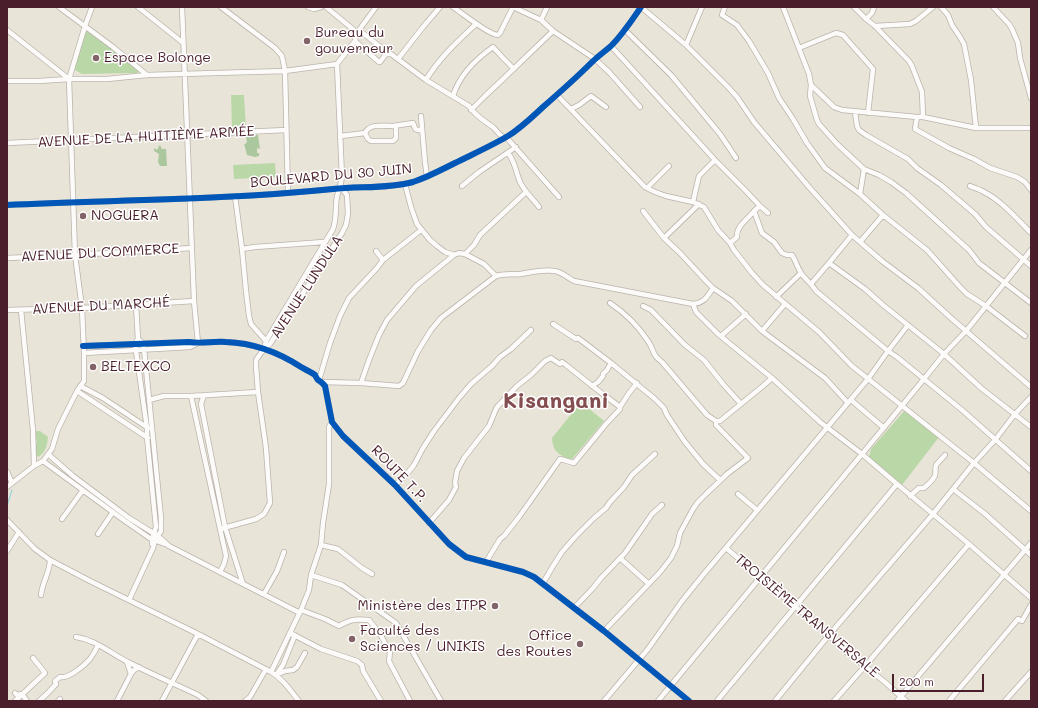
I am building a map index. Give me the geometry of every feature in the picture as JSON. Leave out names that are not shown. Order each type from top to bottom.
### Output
[{"type":"street","points":[[59,7],[131,61],[147,75]]},
{"type":"street","points":[[7,487],[34,466],[43,461],[52,448],[58,429],[80,386],[84,382],[82,308],[75,255],[69,78],[84,26],[92,7]]},
{"type":"street","points":[[138,7],[182,42]]},
{"type":"street","name":"AVENUE DU COMMERCE","points":[[182,7],[182,42],[187,107],[186,135],[194,301],[198,343]]},
{"type":"street","points":[[221,7],[275,48],[282,56],[285,70],[288,193]]},
{"type":"street","points":[[308,7],[314,10],[321,7]]},
{"type":"street","points":[[326,7],[354,30],[391,54],[426,80],[468,106],[516,147],[559,197]]},
{"type":"street","points":[[7,81],[39,81],[69,78],[107,79],[147,75],[285,70],[336,64],[355,41],[357,32],[374,12],[376,7]]},
{"type":"street","points":[[398,59],[440,7]]},
{"type":"street","points":[[453,7],[476,24],[495,35],[498,35],[514,7],[541,20],[553,31],[595,59],[609,72],[640,107]]},
{"type":"street","points":[[541,20],[547,7]]},
{"type":"street","points":[[641,7],[686,45],[728,87],[737,97],[754,122],[852,235],[882,261],[918,288],[1031,387]]},
{"type":"street","name":"BOULEVARD DU 30 JUIN","points":[[7,205],[190,199],[405,184],[427,176],[505,137],[521,126],[611,46],[625,30],[641,7]]},
{"type":"street","points":[[686,45],[702,7]]},
{"type":"street","points":[[725,7],[722,15],[737,25],[758,55],[768,73],[778,98],[818,161],[927,250],[967,294],[986,306],[1025,336]]},
{"type":"street","points":[[783,7],[809,74],[811,85],[810,96],[819,124],[837,144],[864,169],[879,175],[906,193],[969,250],[979,263],[1031,303]]},
{"type":"street","points":[[854,7],[909,61],[922,92],[923,117]]},
{"type":"street","points":[[866,19],[872,13],[874,7]]},
{"type":"street","points":[[875,26],[910,24],[933,7]]},
{"type":"street","points":[[941,7],[948,15],[952,25],[964,44],[971,80],[976,128]]},
{"type":"street","points":[[993,7],[1009,24],[1018,43],[1020,58],[1031,98]]},
{"type":"street","points":[[426,80],[434,67],[445,54],[476,24]]},
{"type":"street","points":[[7,30],[69,78]]},
{"type":"street","points":[[625,30],[671,75],[720,134],[736,158]]},
{"type":"street","points":[[471,110],[553,31]]},
{"type":"street","points":[[798,48],[836,33],[843,35],[873,69],[868,113]]},
{"type":"street","points":[[355,41],[379,62],[388,53]]},
{"type":"street","points":[[611,46],[715,160],[760,206],[768,212]]},
{"type":"street","points":[[453,96],[461,79],[483,54],[493,47],[514,69]]},
{"type":"street","name":"AVENUE LUNDULA","points":[[264,349],[266,342],[333,229],[335,223],[337,197],[341,188],[342,177],[336,64]]},
{"type":"street","points":[[811,85],[834,107],[842,110],[923,117],[976,128],[1031,128]]},
{"type":"street","points":[[557,94],[644,187],[666,196],[693,202],[704,207],[718,230],[763,285],[819,332],[844,359],[974,463],[1031,511]]},
{"type":"street","points":[[571,109],[591,96],[606,107]]},
{"type":"street","points":[[855,112],[859,130],[908,159],[917,168],[941,185],[976,214],[986,227],[1031,266]]},
{"type":"street","points":[[421,116],[427,176]]},
{"type":"street","points":[[917,117],[915,129],[943,145],[990,168],[1017,177],[1025,182],[1031,190]]},
{"type":"street","points":[[340,136],[365,133],[367,129],[376,125],[396,126],[412,123],[416,130],[422,130]]},
{"type":"street","points":[[365,133],[371,141],[393,141],[396,138],[396,126]]},
{"type":"street","name":"AVENUE DE LA HUITIÈME ARMÉE","points":[[7,143],[286,130]]},
{"type":"street","points":[[462,186],[479,172],[516,147]]},
{"type":"street","points":[[508,153],[515,167],[520,183],[540,207]]},
{"type":"street","points":[[693,202],[699,176],[715,160]]},
{"type":"street","points":[[647,188],[669,166]]},
{"type":"street","points":[[860,194],[864,169]]},
{"type":"street","points":[[405,184],[416,224],[437,246],[445,252],[454,255]]},
{"type":"street","points":[[970,186],[984,191],[994,198],[1031,233]]},
{"type":"street","name":"AVENUE LUNDULA","points":[[264,349],[270,344],[346,225],[348,214],[346,195],[341,188]]},
{"type":"street","points":[[465,254],[474,245],[480,234],[526,192]]},
{"type":"street","points":[[235,196],[251,324],[266,342]]},
{"type":"street","points":[[664,238],[699,204]]},
{"type":"street","points":[[730,243],[737,237],[737,232],[740,227],[760,206]]},
{"type":"street","points":[[643,211],[664,238],[713,288],[732,301],[762,331],[825,378],[850,402],[884,428]]},
{"type":"street","points":[[754,211],[762,233],[774,242],[782,253],[792,255],[801,273],[816,291],[888,352],[897,357],[962,410],[1031,471]]},
{"type":"street","points":[[860,242],[883,214]]},
{"type":"street","points":[[321,381],[330,343],[349,298],[383,260],[421,230]]},
{"type":"street","points":[[811,284],[852,235]]},
{"type":"street","points":[[242,249],[324,242]]},
{"type":"street","name":"AVENUE DU COMMERCE","points":[[7,258],[192,248]]},
{"type":"street","points":[[658,701],[944,354],[966,331],[1031,250]]},
{"type":"street","points":[[376,251],[383,260]]},
{"type":"street","points":[[361,383],[379,335],[387,320],[416,286],[454,255],[459,253],[465,254],[484,264],[496,276]]},
{"type":"street","points":[[829,263],[865,289],[944,354],[981,388],[1031,427]]},
{"type":"street","points":[[83,346],[137,341],[143,343],[225,342],[246,344],[278,354],[297,364],[321,381],[399,386],[408,374],[418,351],[431,330],[438,322],[496,276],[553,270],[574,281],[693,304],[702,302],[713,288]]},
{"type":"street","points":[[776,297],[801,273]]},
{"type":"street","name":"AVENUE DU MARCHÉ","points":[[7,310],[82,308],[194,301]]},
{"type":"street","points":[[610,303],[636,325],[649,342],[655,357],[662,362],[706,416],[716,421],[720,421],[772,378]]},
{"type":"street","points":[[693,304],[696,312],[721,336],[772,378],[827,428],[862,454],[1031,598]]},
{"type":"street","points":[[762,331],[785,304]]},
{"type":"street","points":[[129,600],[153,548],[156,527],[147,428],[136,350],[136,305]]},
{"type":"street","points":[[643,306],[651,310],[685,345],[704,360],[741,404]]},
{"type":"street","points":[[22,310],[33,430],[34,466]]},
{"type":"street","points":[[721,336],[746,314]]},
{"type":"street","points":[[553,324],[570,336],[583,341],[655,399],[664,408],[685,442],[703,464],[720,480]]},
{"type":"street","points":[[604,701],[648,649],[682,601],[757,510],[850,402],[908,325]]},
{"type":"street","points":[[395,485],[414,465],[434,432],[471,384],[492,366],[500,356],[511,349],[531,330]]},
{"type":"street","points":[[143,343],[161,518],[160,531],[154,537]]},
{"type":"street","points":[[84,353],[190,347],[198,343]]},
{"type":"street","points":[[223,528],[256,519],[264,514],[270,503],[266,448],[258,392],[256,360],[264,349]]},
{"type":"street","points":[[429,523],[449,500],[456,487],[455,483],[459,467],[464,458],[489,426],[496,410],[516,386],[531,375],[545,361],[551,358],[560,364],[562,362],[620,407]]},
{"type":"street","points":[[592,386],[603,376],[611,363]]},
{"type":"street","name":"ROUTE T.P.","points":[[321,381],[327,392],[332,422],[343,436],[395,485],[448,544],[466,557],[523,572],[534,577],[604,630],[689,701]]},
{"type":"street","points":[[486,562],[500,539],[504,536],[560,459],[574,463],[620,409],[636,384]]},
{"type":"street","points":[[80,386],[103,398],[152,432]]},
{"type":"street","points":[[77,392],[153,442]]},
{"type":"street","points":[[149,400],[164,396],[258,392]]},
{"type":"street","points":[[204,395],[201,404],[223,528],[226,556],[220,572]]},
{"type":"street","points":[[192,396],[199,432],[223,528],[243,584]]},
{"type":"street","points":[[775,701],[829,635],[995,440],[1015,414],[1031,397]]},
{"type":"street","points":[[604,630],[649,584],[671,558],[677,546],[680,533],[693,509],[720,480],[748,458],[716,425],[716,421]]},
{"type":"street","points":[[276,675],[283,665],[300,612],[309,590],[311,575],[321,545],[329,484],[329,427],[332,422]]},
{"type":"street","points":[[199,432],[207,432]]},
{"type":"street","points":[[48,454],[73,476],[154,537]]},
{"type":"street","points":[[543,583],[562,552],[576,536],[606,508],[632,475],[655,454]]},
{"type":"street","points":[[910,496],[919,488],[924,488],[933,478],[936,474],[936,465],[945,455]]},
{"type":"street","points":[[43,461],[113,512],[169,546],[300,612],[325,619],[339,626],[349,620],[369,620],[380,634],[390,652],[389,661],[410,701]]},
{"type":"street","points":[[7,472],[12,483]]},
{"type":"street","points":[[717,701],[897,484]]},
{"type":"street","points":[[953,489],[984,513],[1031,555]]},
{"type":"street","points":[[62,519],[83,490]]},
{"type":"street","points":[[738,494],[757,510]]},
{"type":"street","points":[[574,608],[625,553],[652,514],[662,505]]},
{"type":"street","points":[[98,534],[113,512]]},
{"type":"street","points":[[7,520],[35,548],[50,560],[268,670],[287,685],[299,701]]},
{"type":"street","points":[[7,551],[19,532]]},
{"type":"street","points":[[896,701],[901,697],[1031,543]]},
{"type":"street","points":[[834,701],[969,544]]},
{"type":"street","points":[[321,545],[338,549],[372,574]]},
{"type":"street","name":"TROISIÈME TRANSVERSALE","points":[[726,548],[829,635],[845,652],[865,666],[906,701]]},
{"type":"street","points":[[264,594],[284,552]]},
{"type":"street","points":[[620,558],[649,584]]},
{"type":"street","points":[[41,595],[50,567],[50,560]]},
{"type":"street","points":[[311,575],[342,585],[396,623],[441,701]]},
{"type":"street","points":[[949,701],[1018,619],[1022,621],[1031,605]]},
{"type":"street","points":[[162,701],[198,634]]},
{"type":"street","points":[[245,701],[250,697],[293,634]]},
{"type":"street","points":[[293,634],[321,648],[360,663],[363,671],[381,701]]},
{"type":"street","points":[[76,637],[86,639],[114,653],[127,662],[198,695],[206,701]]},
{"type":"street","points":[[39,701],[56,684],[55,681],[60,677],[62,678],[69,676],[90,659],[98,645]]},
{"type":"street","points":[[276,675],[285,671],[293,670],[305,653]]},
{"type":"street","points":[[15,701],[45,673],[32,658]]},
{"type":"street","points":[[127,662],[131,674]]},
{"type":"street","points":[[117,701],[131,674],[139,667]]},
{"type":"street","points":[[1005,701],[1031,672]]},
{"type":"street","points":[[15,693],[17,695],[22,694]]},
{"type":"street","points":[[22,694],[27,701]]},
{"type":"green space","points":[[86,32],[140,71],[137,73],[82,74],[75,70],[84,34]]},
{"type":"green space","points":[[231,95],[244,95],[246,129],[232,129]]},
{"type":"green space","points":[[248,135],[258,135],[260,149],[257,148],[257,153],[259,153],[259,156],[255,157],[247,155],[244,145],[247,142],[246,138]]},
{"type":"green space","points":[[160,145],[162,149],[166,149],[167,166],[160,166],[158,162],[159,154],[154,151],[154,148],[157,150]]},
{"type":"green space","points":[[275,163],[276,177],[234,179],[233,165]]},
{"type":"green space","points":[[581,402],[604,421],[572,459],[569,460],[559,454],[555,449],[552,438]]},
{"type":"green space","points":[[905,410],[939,437],[902,485],[869,457],[871,449]]},
{"type":"green space","points":[[36,431],[40,431],[48,437],[46,448],[38,457],[36,455]]},
{"type":"waterway","points":[[7,506],[12,490]]},
{"type":"cycle path","points":[[7,205],[292,193],[384,186],[413,182],[489,147],[517,130],[611,46],[641,7]]},
{"type":"cycle path","points":[[83,346],[189,342],[246,344],[275,353],[312,373],[325,386],[332,422],[343,436],[395,485],[449,544],[466,557],[523,572],[534,577],[604,631],[689,701]]},
{"type":"place","name":"Bureau du gouverneur","points":[[307,41]]},
{"type":"place","name":"Espace Bolonge","points":[[96,58]]},
{"type":"place","name":"NOGUERA","points":[[83,216]]},
{"type":"place","name":"BELTEXCO","points":[[93,367]]},
{"type":"place","name":"Ministère des ITPR","points":[[495,606]]},
{"type":"place","name":"Faculté des Sciences / UNIKIS","points":[[352,639]]},
{"type":"place","name":"Office des Routes","points":[[580,644]]},
{"type":"district","name":"Kisangani","points":[[556,401]]}]
